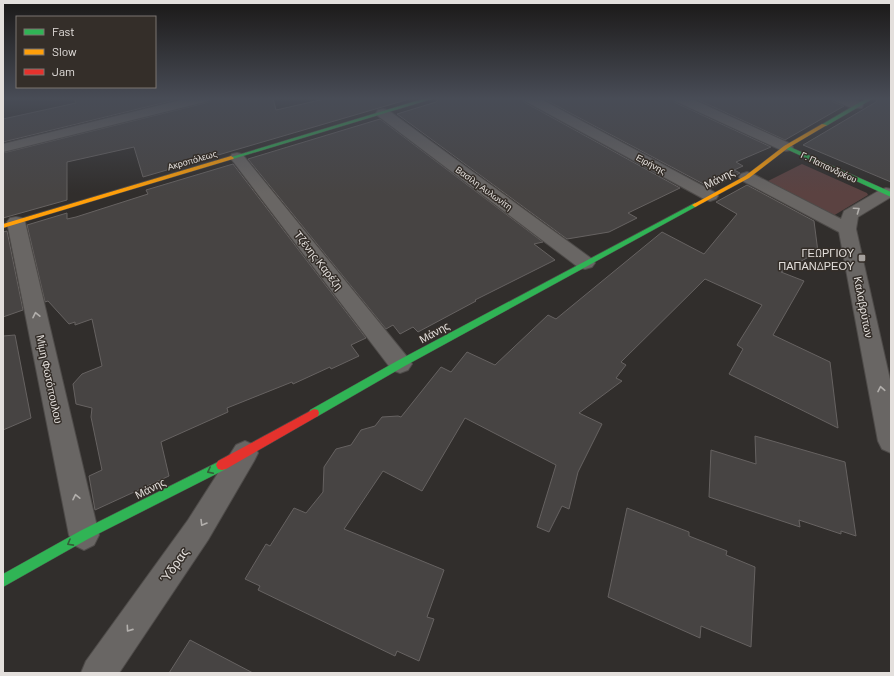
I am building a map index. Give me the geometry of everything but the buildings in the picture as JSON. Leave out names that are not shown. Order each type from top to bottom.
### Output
[{"type":"street","points":[[3,148],[78,130]]},
{"type":"street","name":"Ακροπόλεως","points":[[9,224],[328,130]]},
{"type":"street","name":"Βασίλη Αυλωνίτη","points":[[405,130],[586,263]]},
{"type":"street","name":"Ειρήνης","points":[[587,130],[710,196]]},
{"type":"street","name":"Γ. Παπανδρέου","points":[[747,130],[888,194]]},
{"type":"street","name":"Μάνης","points":[[3,581],[84,535],[245,453],[400,364],[747,177],[786,148],[816,130]]},
{"type":"street","name":"Τζένης Καρέζη","points":[[237,157],[400,364]]},
{"type":"street","points":[[747,177],[847,229],[850,215],[888,194]]},
{"type":"street","name":"Μίμη Φωτόπουλου","points":[[9,224],[84,535]]},
{"type":"street","name":"Καλαβρύτων","points":[[847,229],[891,441]]},
{"type":"street","name":"Ύδρας","points":[[98,673],[198,530],[245,453]]},
{"type":"shaded area","points":[[802,164],[867,193],[868,195],[833,216],[766,182]]},
{"type":"traffic: fast","points":[[231,158],[326,130]]},
{"type":"traffic: fast","points":[[786,147],[891,195]]},
{"type":"traffic: fast","points":[[314,413],[400,364],[695,205]]},
{"type":"traffic: fast","points":[[3,581],[84,535],[222,465]]},
{"type":"traffic: slow","points":[[695,205],[747,177],[786,147],[816,130]]},
{"type":"traffic: slow","points":[[3,226],[231,158]]},
{"type":"traffic: jam","points":[[222,465],[314,413]]},
{"type":"place","name":"ΓΕΩΡΓΙΟΥ ΠΑΠΑΝΔΡΕΟΥ","points":[[862,258]]}]
